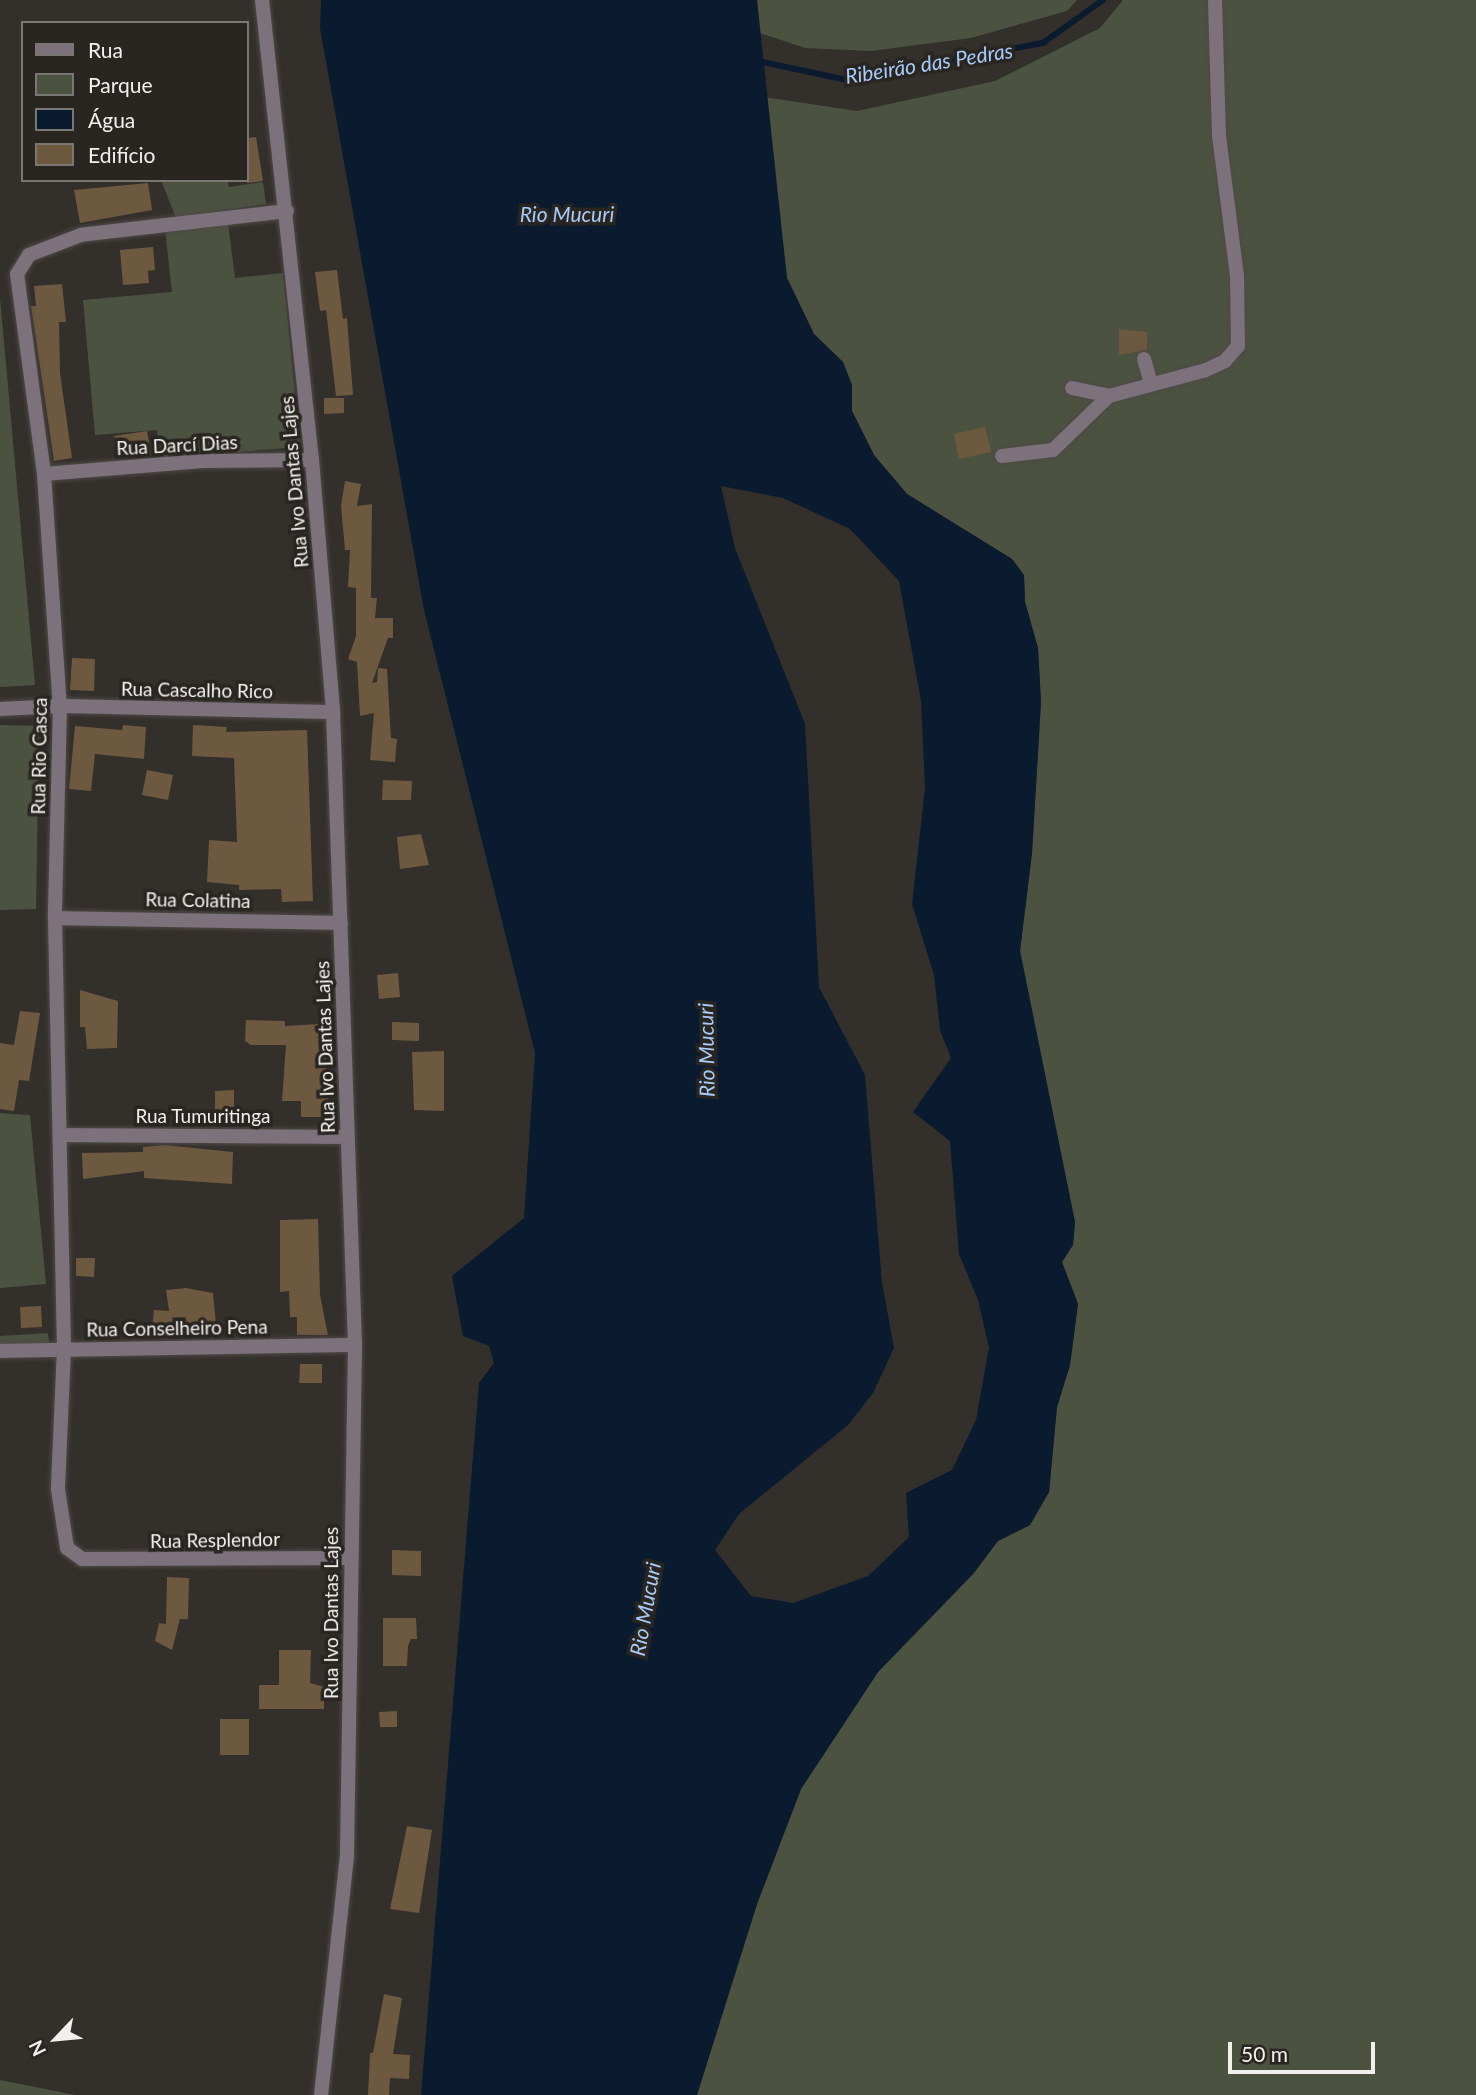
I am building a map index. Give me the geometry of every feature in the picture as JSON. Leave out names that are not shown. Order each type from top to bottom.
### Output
[{"type":"street","name":"Rua Ivo Dantas Lajes","points":[[262,0],[312,460],[333,712],[355,1345],[349,1558],[347,1856],[321,2095]]},
{"type":"street","points":[[1002,456],[1053,450],[1109,396],[1206,370],[1224,361],[1238,346],[1237,276],[1219,136],[1215,0]]},
{"type":"street","name":"Rua Rio Casca","points":[[82,1559],[67,1548],[61,1526],[58,1489],[64,1349],[55,918],[60,706],[44,474],[17,274],[29,255],[81,235],[287,211]]},
{"type":"street","points":[[1144,359],[1151,384]]},
{"type":"street","points":[[1072,388],[1109,396]]},
{"type":"street","name":"Rua Darcí Dias","points":[[44,474],[202,461],[312,460]]},
{"type":"street","name":"Rua Cascalho Rico","points":[[0,709],[60,706],[333,712]]},
{"type":"street","name":"Rua Colatina","points":[[55,918],[341,923]]},
{"type":"street","name":"Rua Tumuritinga","points":[[60,1135],[347,1136]]},
{"type":"street","name":"Rua Conselheiro Pena","points":[[0,1352],[355,1345]]},
{"type":"street","name":"Rua Resplendor","points":[[82,1559],[349,1558]]},
{"type":"green space","points":[[757,0],[1077,0],[1067,11],[971,38],[871,51],[805,48],[760,33]]},
{"type":"green space","points":[[1123,0],[1476,0],[1476,2095],[697,2095],[757,1904],[801,1789],[878,1672],[973,1574],[998,1541],[1030,1525],[1049,1492],[1057,1407],[1070,1365],[1078,1304],[1062,1262],[1073,1245],[1075,1222],[1020,951],[1032,853],[1041,702],[1038,648],[1025,602],[1024,575],[1012,559],[907,494],[874,455],[852,411],[852,385],[843,362],[814,334],[787,278],[764,97],[857,111],[995,81],[1100,28]]},
{"type":"green space","points":[[162,182],[228,182],[229,187],[263,182],[266,204],[176,218]]},
{"type":"green space","points":[[228,223],[235,278],[283,273],[300,447],[160,458],[157,430],[95,435],[83,300],[172,292],[165,230]]},
{"type":"green space","points":[[0,298],[35,685],[0,687]]},
{"type":"green space","points":[[0,725],[39,726],[36,909],[0,910]]},
{"type":"green space","points":[[0,1113],[30,1115],[46,1284],[0,1288]]},
{"type":"green space","points":[[48,1333],[49,1343],[0,1345],[0,1336]]},
{"type":"green space","points":[[0,2080],[75,2095],[0,2095]]},
{"type":"water","name":"Rio Mucuri","points":[[321,0],[757,0],[787,278],[814,334],[843,362],[852,385],[852,411],[874,455],[907,494],[1012,559],[1024,575],[1025,602],[1038,648],[1041,702],[1032,853],[1020,951],[1075,1222],[1073,1245],[1062,1262],[1078,1304],[1070,1365],[1057,1407],[1049,1492],[1030,1525],[998,1541],[973,1574],[878,1672],[801,1789],[757,1904],[697,2095],[421,2095],[479,1383],[494,1363],[489,1346],[463,1336],[452,1276],[524,1218],[535,1053],[424,610],[320,28]],"holes":[[[721,486],[783,498],[850,529],[899,581],[921,701],[925,788],[912,904],[934,975],[940,1030],[951,1058],[913,1112],[950,1141],[959,1254],[978,1300],[989,1347],[976,1420],[952,1470],[906,1493],[909,1537],[868,1576],[793,1603],[751,1596],[715,1550],[739,1514],[848,1425],[873,1393],[894,1348],[882,1283],[865,1075],[819,987],[805,724],[735,548]]]},
{"type":"building","points":[[256,137],[263,181],[247,183],[248,138]]},
{"type":"building","points":[[148,183],[152,210],[80,223],[74,190]]},
{"type":"building","points":[[153,247],[155,270],[148,271],[149,283],[123,285],[120,250]]},
{"type":"building","points":[[337,270],[343,319],[347,318],[353,395],[336,396],[326,310],[320,311],[315,272]]},
{"type":"building","points":[[62,284],[66,322],[59,322],[60,373],[72,458],[54,461],[31,306],[36,306],[34,286]]},
{"type":"building","points":[[1119,329],[1147,332],[1147,350],[1119,355]]},
{"type":"building","points":[[324,398],[344,398],[344,413],[324,414]]},
{"type":"building","points":[[985,427],[991,452],[959,459],[954,434]]},
{"type":"building","points":[[147,431],[151,455],[118,458],[114,436]]},
{"type":"building","points":[[345,481],[361,484],[357,506],[372,504],[371,598],[377,598],[375,618],[393,618],[393,638],[388,638],[372,683],[377,682],[378,668],[387,669],[391,738],[397,739],[395,762],[370,760],[374,713],[360,716],[357,662],[348,659],[356,636],[356,588],[348,587],[350,550],[345,550],[341,506]]},
{"type":"building","points":[[72,658],[95,659],[94,691],[70,690]]},
{"type":"building","points":[[123,725],[146,727],[144,759],[95,754],[91,791],[69,789],[75,726],[122,730]]},
{"type":"building","points":[[193,725],[227,727],[226,732],[307,730],[313,901],[282,902],[281,889],[239,890],[239,885],[207,882],[209,840],[237,842],[234,758],[192,756]]},
{"type":"building","points":[[147,770],[173,775],[168,800],[142,795]]},
{"type":"building","points":[[383,780],[412,781],[411,800],[382,800]]},
{"type":"building","points":[[421,834],[429,865],[400,869],[397,837]]},
{"type":"building","points":[[398,973],[400,997],[379,999],[377,975]]},
{"type":"building","points":[[80,990],[118,1001],[117,1048],[87,1049],[85,1027],[80,1027]]},
{"type":"building","points":[[20,1011],[40,1013],[29,1081],[19,1080],[14,1111],[0,1109],[0,1043],[14,1045]]},
{"type":"building","points":[[246,1020],[285,1021],[285,1026],[318,1024],[320,1051],[326,1051],[329,1117],[301,1117],[301,1101],[282,1101],[286,1045],[251,1045],[245,1041]]},
{"type":"building","points":[[392,1022],[419,1023],[419,1041],[392,1040]]},
{"type":"building","points":[[444,1051],[444,1111],[414,1110],[412,1052]]},
{"type":"building","points":[[234,1090],[234,1118],[215,1117],[215,1091]]},
{"type":"building","points":[[165,1145],[233,1152],[232,1184],[144,1178],[144,1171],[83,1179],[82,1153],[143,1152],[143,1147]]},
{"type":"building","points":[[318,1219],[320,1295],[328,1335],[297,1335],[297,1317],[290,1317],[289,1291],[280,1292],[280,1220]]},
{"type":"building","points":[[76,1258],[95,1258],[94,1277],[76,1276]]},
{"type":"building","points":[[186,1288],[213,1293],[216,1325],[184,1327],[185,1334],[170,1336],[168,1329],[152,1327],[154,1310],[169,1311],[166,1290]]},
{"type":"building","points":[[41,1306],[42,1327],[21,1328],[20,1307]]},
{"type":"building","points":[[300,1364],[322,1364],[322,1383],[299,1383]]},
{"type":"building","points":[[392,1550],[421,1551],[421,1576],[392,1575]]},
{"type":"building","points":[[167,1577],[189,1578],[188,1619],[180,1619],[172,1650],[155,1641],[159,1623],[166,1624]]},
{"type":"building","points":[[383,1618],[416,1618],[417,1639],[411,1639],[408,1646],[407,1666],[383,1666]]},
{"type":"building","points":[[279,1650],[311,1650],[310,1683],[324,1687],[324,1709],[259,1709],[259,1685],[279,1685]]},
{"type":"building","points":[[397,1711],[397,1727],[380,1727],[379,1712]]},
{"type":"building","points":[[220,1719],[249,1719],[249,1755],[220,1755]]},
{"type":"building","points":[[407,1826],[432,1830],[419,1913],[390,1909]]},
{"type":"building","points":[[384,1994],[402,1998],[393,2054],[410,2055],[409,2079],[390,2078],[389,2095],[368,2095],[370,2053],[373,2053]]},
{"type":"waterway","name":"Ribeirão das Pedras","points":[[753,60],[847,80],[1043,43],[1103,0]]}]
